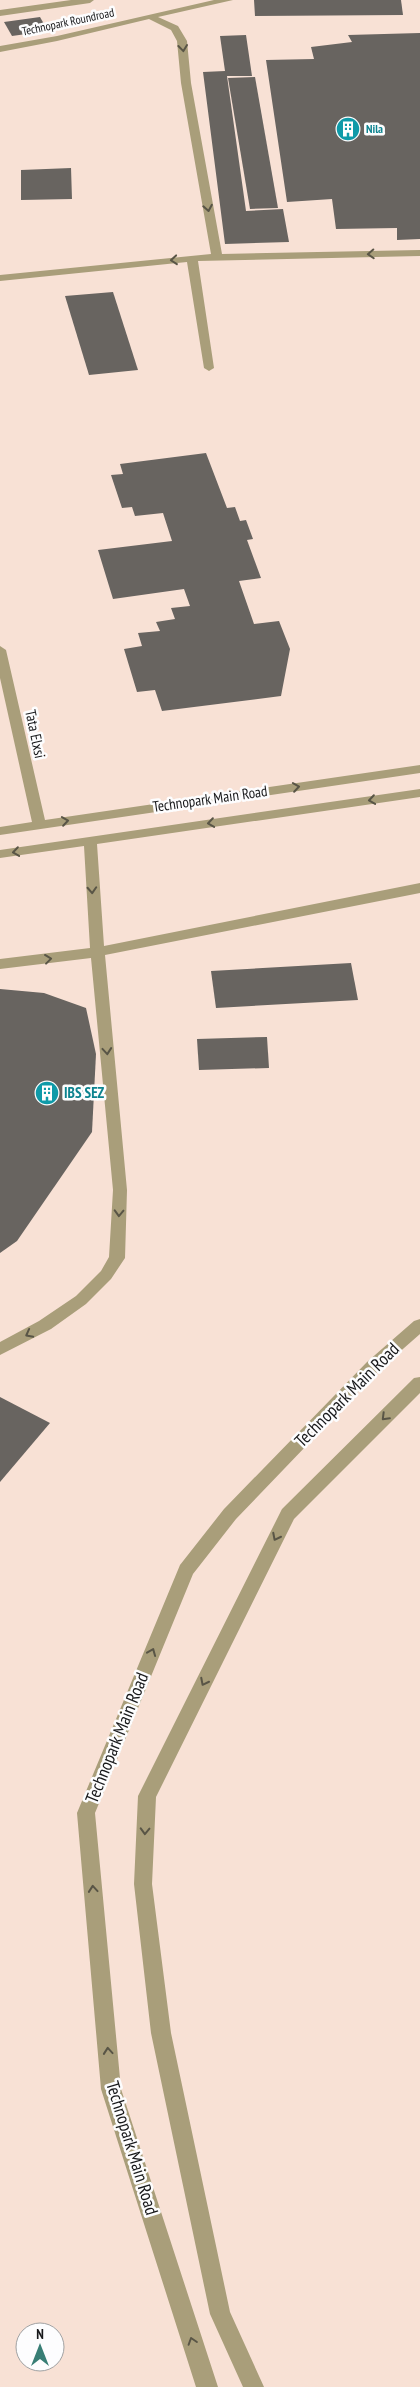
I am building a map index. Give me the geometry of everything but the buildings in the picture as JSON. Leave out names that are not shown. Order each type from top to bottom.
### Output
[{"type":"street","points":[[0,12],[90,0]]},
{"type":"street","name":"Technopark Roundroad","points":[[0,49],[150,17],[194,5],[229,0]]},
{"type":"street","points":[[150,17],[175,28],[182,41],[186,83],[216,257]]},
{"type":"street","points":[[0,278],[192,258],[420,252]]},
{"type":"street","points":[[192,258],[209,368]]},
{"type":"street","name":"Tata Elxsi","points":[[0,650],[39,824]]},
{"type":"street","name":"Technopark Main Road","points":[[0,831],[420,769]]},
{"type":"street","points":[[0,854],[420,793]]},
{"type":"street","points":[[0,1349],[45,1325],[81,1300],[106,1275],[117,1258],[120,1190],[98,952],[90,841]]},
{"type":"street","points":[[0,964],[98,952],[420,888]]},
{"type":"street","name":"Technopark Main Road","points":[[207,2387],[111,2089],[86,1813],[186,1570],[230,1514],[373,1366],[420,1326]]},
{"type":"street","points":[[254,2387],[220,2314],[161,2033],[143,1884],[146,1796],[288,1514],[420,1383]]},
{"type":"shaded area","points":[[0,0],[420,0],[420,2387],[0,2387]]},
{"type":"place","name":"Nila","points":[[348,129]]},
{"type":"place","name":"IBS SEZ","points":[[47,1093]]}]
